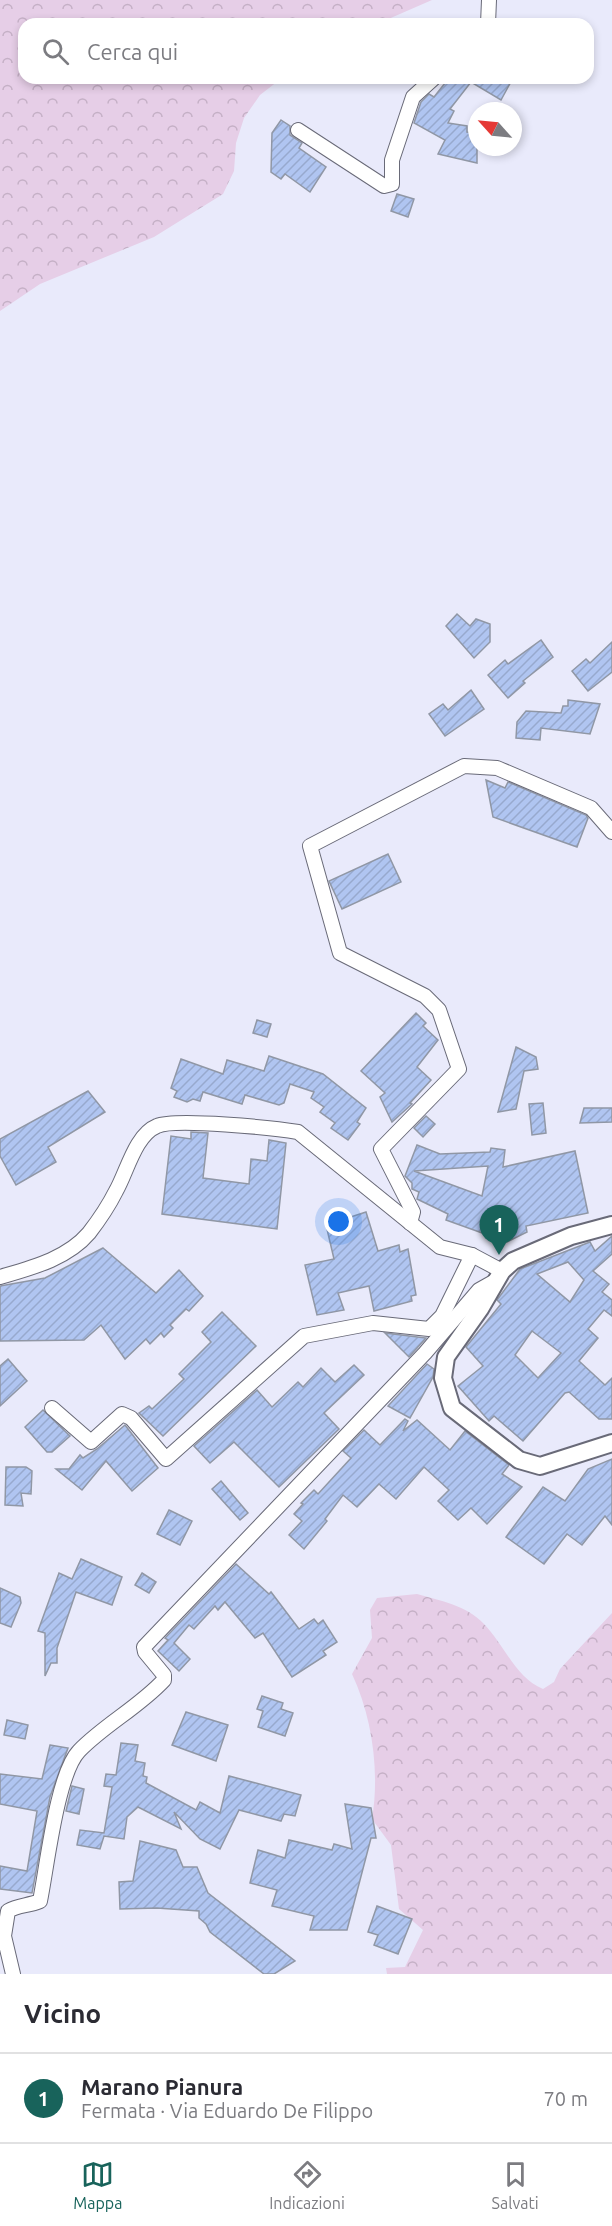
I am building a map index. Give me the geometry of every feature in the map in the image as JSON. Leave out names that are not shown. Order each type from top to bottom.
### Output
[{"type":"street","points":[[488,18],[489,0]]},
{"type":"street","points":[[298,130],[384,186],[392,184],[392,160],[413,97],[427,84]]},
{"type":"street","points":[[410,1223],[413,1212],[381,1149],[459,1069],[439,1010],[425,996],[340,953],[310,846],[464,766],[497,768],[591,808],[612,832]]},
{"type":"street","points":[[0,1276],[40,1266],[88,1234],[116,1192],[141,1141],[157,1126],[177,1124],[273,1128],[298,1132],[440,1247],[471,1255],[499,1276]]},
{"type":"street","points":[[612,1225],[538,1248],[513,1261],[499,1276],[480,1309],[446,1357],[443,1378],[452,1408],[519,1460],[540,1466],[612,1443]]},
{"type":"street","points":[[52,1408],[91,1442],[122,1414],[131,1418],[166,1459],[304,1336],[374,1323],[429,1329],[442,1316],[471,1255]]},
{"type":"street","points":[[13,1974],[4,1927],[8,1911],[17,1905],[28,1907],[40,1901],[59,1799],[71,1761],[90,1741],[136,1706],[164,1680],[164,1675],[145,1652],[144,1647],[425,1353],[478,1290],[499,1276]]},
{"type":"green space","points":[[0,0],[432,0],[391,18],[18,18],[18,84],[274,84],[260,95],[244,118],[236,143],[234,171],[223,194],[154,237],[40,284],[0,311]]},
{"type":"green space","points":[[417,1594],[453,1604],[477,1618],[525,1677],[543,1689],[554,1682],[560,1669],[612,1613],[612,1974],[387,1974],[386,1968],[405,1967],[423,1930],[399,1909],[391,1845],[372,1819],[375,1782],[372,1745],[365,1708],[352,1674],[372,1638],[370,1610],[377,1598]]},
{"type":"building","points":[[444,84],[469,84],[450,109],[454,111],[448,123],[467,126],[468,156],[477,156],[477,163],[438,154],[445,140],[414,123],[421,102],[429,94],[434,97]]},
{"type":"building","points":[[474,84],[510,84],[501,100]]},
{"type":"building","points":[[281,120],[290,126],[290,135],[302,143],[299,148],[326,167],[310,192],[285,174],[281,179],[271,172],[272,133]]},
{"type":"building","points":[[397,194],[414,199],[408,217],[391,211]]},
{"type":"building","points":[[457,614],[470,626],[476,619],[490,624],[490,642],[474,658],[446,626]]},
{"type":"building","points":[[541,640],[553,657],[523,681],[525,683],[508,698],[488,675],[505,660],[508,664]]},
{"type":"building","points":[[612,642],[612,672],[588,691],[572,671],[586,659],[590,663]]},
{"type":"building","points":[[471,690],[484,709],[445,736],[429,714],[443,704],[448,710]]},
{"type":"building","points":[[568,700],[600,704],[590,734],[541,728],[540,740],[516,738],[517,722],[526,711],[561,713],[563,706],[568,706]]},
{"type":"building","points":[[486,780],[505,788],[508,782],[586,815],[588,818],[577,847],[493,817]]},
{"type":"building","points":[[388,854],[401,882],[342,909],[329,881]]},
{"type":"building","points":[[416,1013],[426,1023],[423,1026],[438,1040],[417,1067],[431,1080],[410,1103],[412,1104],[392,1122],[380,1097],[385,1093],[361,1071]]},
{"type":"building","points":[[257,1020],[271,1024],[267,1037],[253,1033]]},
{"type":"building","points":[[516,1047],[536,1057],[538,1069],[524,1071],[516,1109],[498,1112]]},
{"type":"building","points":[[269,1056],[323,1074],[366,1108],[357,1122],[360,1124],[348,1140],[331,1128],[335,1123],[320,1112],[324,1107],[311,1098],[314,1092],[290,1084],[284,1103],[279,1105],[245,1095],[242,1104],[203,1092],[200,1101],[193,1099],[187,1102],[174,1097],[177,1091],[171,1088],[181,1059],[223,1074],[227,1060],[264,1071]]},
{"type":"building","points":[[88,1091],[105,1112],[48,1147],[56,1162],[16,1185],[0,1156],[0,1139]]},
{"type":"building","points":[[543,1103],[546,1133],[532,1135],[529,1104]]},
{"type":"building","points":[[584,1108],[612,1108],[612,1122],[580,1123]]},
{"type":"building","points":[[426,1116],[435,1124],[423,1137],[414,1128]]},
{"type":"building","points":[[191,1132],[208,1133],[203,1178],[249,1184],[251,1159],[267,1161],[269,1140],[286,1143],[277,1229],[162,1214],[171,1136],[191,1139]]},
{"type":"building","points":[[417,1145],[440,1154],[490,1152],[491,1148],[505,1150],[503,1167],[575,1151],[588,1213],[526,1226],[527,1232],[507,1242],[446,1220],[448,1214],[417,1199],[419,1192],[412,1189],[412,1183],[405,1176]],"holes":[[[488,1166],[482,1196],[414,1171]]]},
{"type":"building","points":[[366,1212],[378,1251],[399,1245],[400,1252],[408,1249],[416,1295],[411,1296],[412,1301],[374,1311],[369,1286],[338,1293],[344,1310],[317,1315],[305,1265],[334,1259],[326,1225]]},
{"type":"building","points":[[612,1236],[612,1254],[593,1271],[609,1284],[602,1292],[612,1300],[612,1316],[604,1310],[588,1329],[598,1338],[579,1361],[605,1385],[612,1378],[612,1419],[599,1419],[569,1392],[565,1393],[523,1441],[494,1416],[489,1421],[458,1386],[483,1366],[466,1347],[501,1304],[497,1300],[520,1269],[590,1242],[595,1251]],"holes":[[[568,1262],[584,1280],[570,1302],[537,1274]],[[532,1331],[561,1353],[538,1378],[515,1355]]]},
{"type":"building","points":[[103,1248],[156,1293],[179,1270],[203,1296],[189,1311],[186,1309],[170,1325],[173,1328],[164,1337],[161,1333],[150,1344],[146,1339],[125,1359],[101,1325],[84,1340],[0,1341],[0,1286],[45,1278]]},
{"type":"building","points":[[222,1312],[256,1346],[163,1436],[139,1413],[149,1406],[152,1409],[184,1379],[179,1374],[211,1342],[202,1332]]},
{"type":"building","points":[[385,1333],[426,1338],[409,1357]]},
{"type":"building","points":[[8,1359],[27,1381],[0,1406],[0,1366]]},
{"type":"building","points":[[427,1364],[434,1369],[433,1377],[410,1418],[388,1406]]},
{"type":"building","points":[[354,1365],[364,1375],[324,1413],[339,1429],[279,1487],[234,1442],[210,1463],[194,1446],[257,1390],[272,1407],[298,1382],[303,1387],[321,1368],[335,1382]]},
{"type":"building","points":[[43,1410],[70,1436],[52,1452],[47,1452],[25,1427]]},
{"type":"building","points":[[405,1419],[408,1421],[403,1431],[417,1420],[450,1450],[465,1431],[509,1465],[502,1474],[522,1487],[487,1524],[471,1508],[458,1520],[438,1501],[449,1490],[424,1467],[396,1499],[379,1484],[357,1507],[343,1495],[325,1519],[327,1521],[304,1549],[289,1535],[302,1521],[294,1514],[303,1504],[301,1503],[314,1490],[318,1494],[351,1458],[343,1451],[364,1430],[380,1445]]},
{"type":"building","points":[[125,1425],[158,1468],[132,1491],[106,1461],[82,1490],[56,1469],[69,1469],[80,1455],[83,1458],[97,1449]]},
{"type":"building","points":[[612,1459],[612,1525],[605,1516],[582,1545],[567,1534],[544,1564],[506,1537],[543,1487],[565,1501],[588,1469]]},
{"type":"building","points":[[6,1467],[26,1467],[32,1471],[31,1494],[21,1493],[23,1506],[5,1505]]},
{"type":"building","points":[[221,1481],[248,1513],[240,1520],[212,1489]]},
{"type":"building","points":[[169,1510],[192,1521],[180,1545],[157,1534]]},
{"type":"building","points":[[81,1559],[122,1577],[112,1605],[76,1592],[57,1648],[57,1663],[51,1663],[45,1676],[45,1633],[38,1631],[59,1573],[72,1579]]},
{"type":"building","points":[[236,1564],[269,1594],[271,1592],[299,1629],[314,1619],[318,1624],[323,1620],[337,1642],[323,1651],[326,1655],[292,1677],[263,1633],[255,1638],[225,1602],[218,1610],[215,1606],[194,1629],[189,1625],[174,1643],[190,1659],[179,1671],[158,1651],[168,1640],[165,1638]]},
{"type":"building","points":[[142,1573],[156,1582],[149,1593],[135,1585]]},
{"type":"building","points":[[0,1588],[20,1597],[21,1603],[11,1627],[0,1623]]},
{"type":"building","points":[[262,1696],[283,1703],[281,1709],[293,1713],[285,1736],[258,1727],[263,1711],[257,1709]]},
{"type":"building","points":[[186,1712],[228,1725],[216,1761],[172,1745]]},
{"type":"building","points":[[7,1720],[28,1725],[25,1739],[4,1735]]},
{"type":"building","points":[[121,1743],[138,1745],[135,1761],[145,1763],[143,1776],[147,1777],[146,1783],[196,1810],[200,1802],[220,1813],[229,1776],[301,1795],[295,1816],[284,1814],[281,1821],[239,1810],[220,1849],[200,1839],[174,1812],[181,1829],[138,1807],[127,1817],[124,1839],[104,1836],[100,1849],[77,1845],[80,1830],[104,1833],[112,1787],[104,1786],[106,1774],[116,1775]]},
{"type":"building","points":[[50,1745],[68,1748],[50,1797],[32,1893],[0,1889],[0,1866],[27,1871],[37,1811],[0,1804],[0,1774],[42,1779]]},
{"type":"building","points":[[72,1786],[84,1789],[79,1814],[66,1811]]},
{"type":"building","points":[[345,1804],[371,1808],[376,1838],[371,1838],[347,1930],[310,1930],[314,1916],[272,1906],[277,1890],[250,1883],[258,1850],[285,1858],[289,1840],[332,1850],[334,1844],[352,1849]]},
{"type":"building","points":[[140,1841],[176,1850],[183,1867],[197,1867],[208,1893],[295,1961],[274,1974],[264,1974],[210,1932],[199,1918],[199,1911],[157,1908],[120,1909],[119,1882],[133,1881]]},
{"type":"building","points":[[377,1906],[412,1919],[398,1954],[374,1945],[378,1935],[368,1932]]},
{"type":"place","name":"Marano Pianura","points":[[499,1255]]}]
